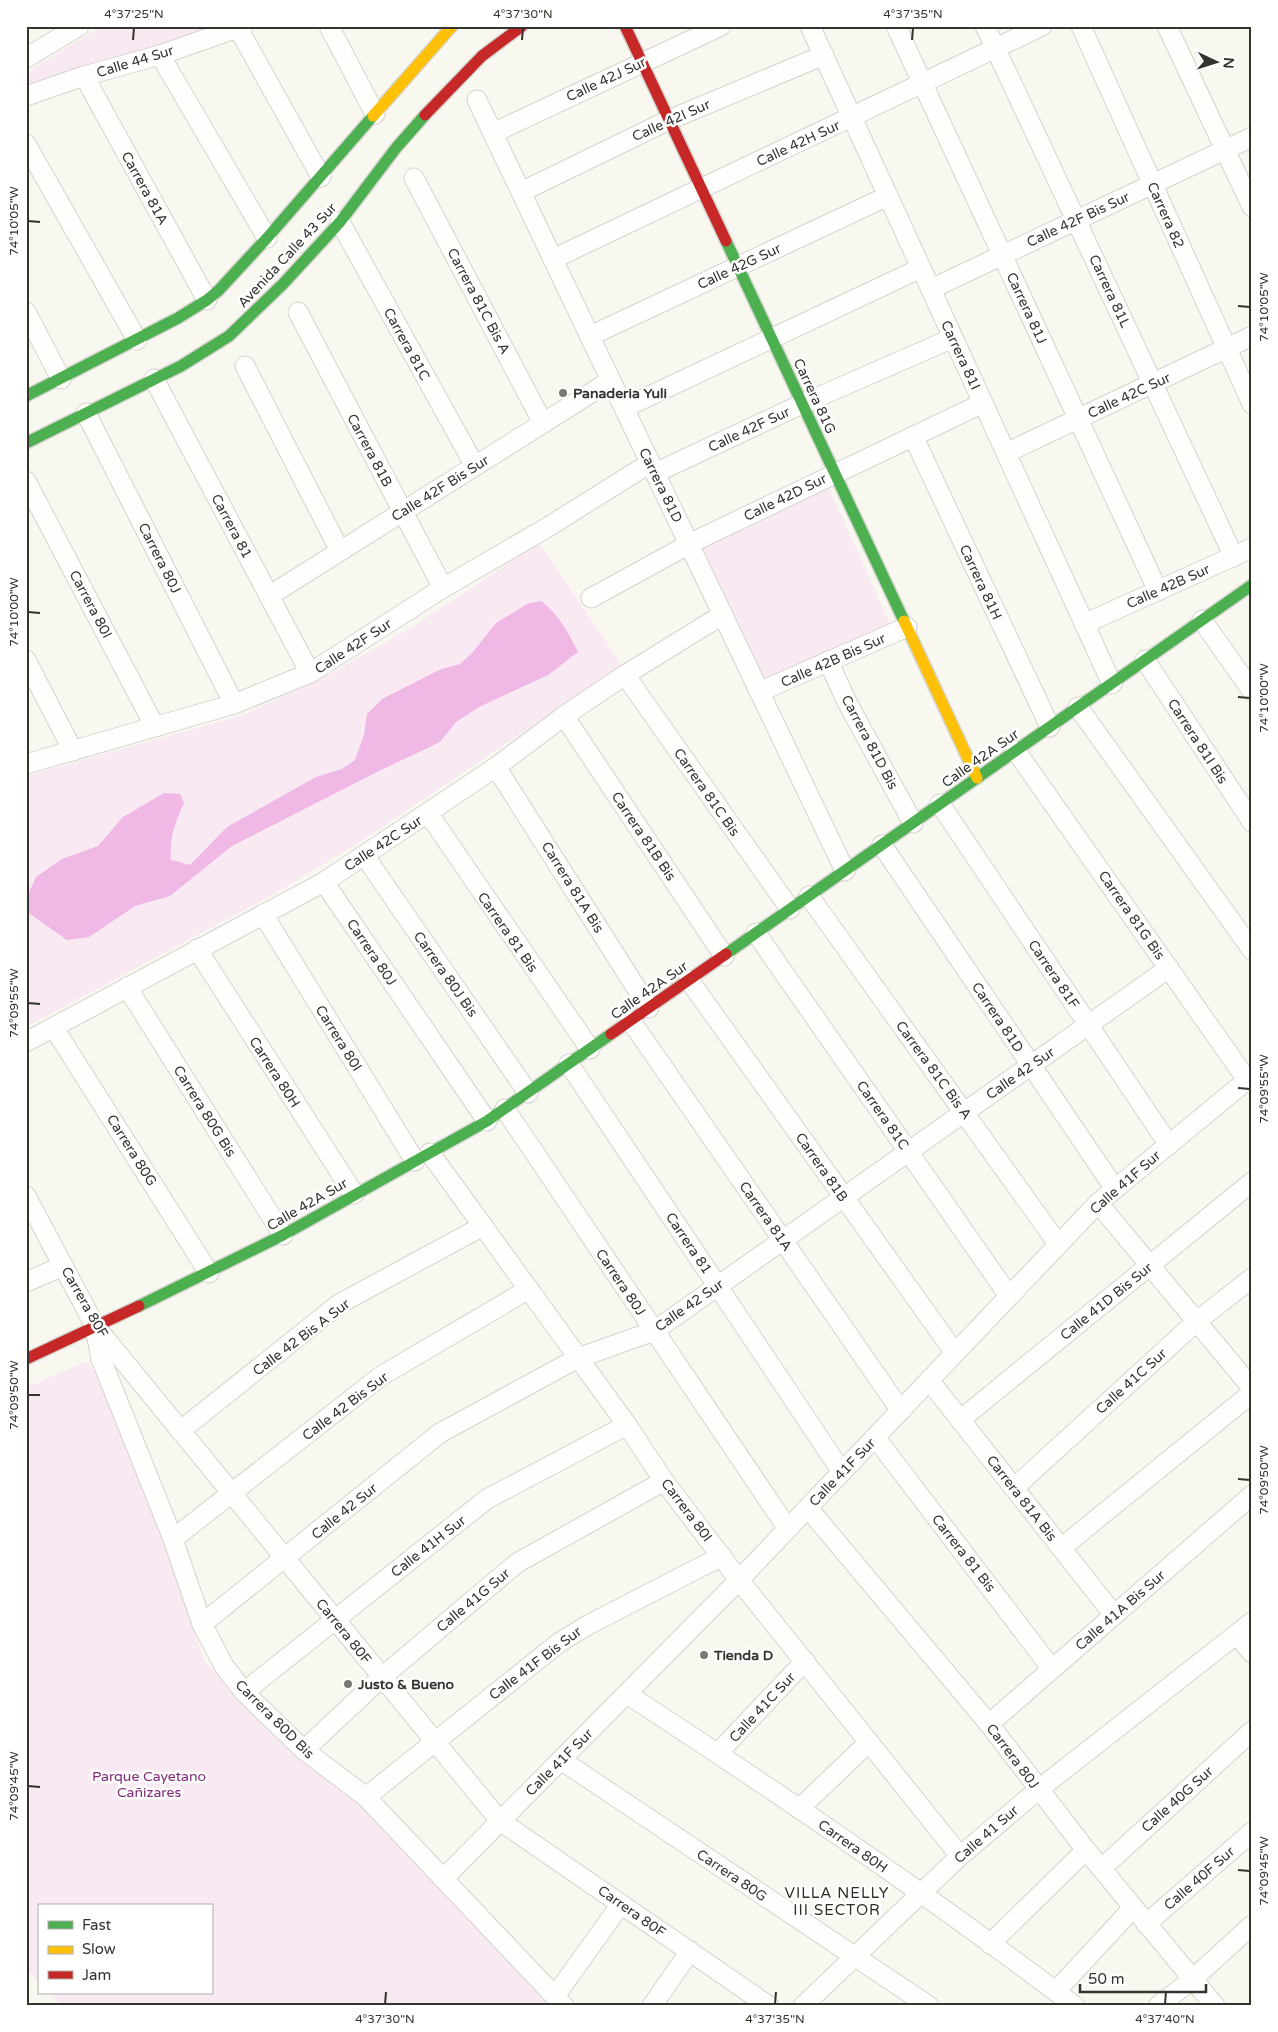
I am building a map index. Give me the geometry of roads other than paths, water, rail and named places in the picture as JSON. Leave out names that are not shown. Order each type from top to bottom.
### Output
[{"type":"street","points":[[26,58],[80,26]]},
{"type":"street","points":[[329,26],[375,114]]},
{"type":"street","name":"Avenida Calle 43 Sur","points":[[26,396],[137,340],[207,300],[267,238],[452,26]]},
{"type":"street","name":"Avenida Calle 43 Sur","points":[[26,443],[154,379],[207,351],[229,336],[283,284],[340,222],[396,148],[437,102],[482,56],[522,26]]},
{"type":"street","name":"Carrera 81G","points":[[625,26],[977,778]]},
{"type":"street","name":"Calle 42J Sur","points":[[493,133],[720,26]]},
{"type":"street","name":"Carrera 81I","points":[[810,26],[1112,684]]},
{"type":"street","name":"Carrera 81J","points":[[896,26],[1158,590]]},
{"type":"street","name":"Carrera 81L","points":[[985,26],[1234,557]]},
{"type":"street","name":"Calle 42H Sur","points":[[553,259],[1042,26]]},
{"type":"street","name":"Carrera 82","points":[[1081,26],[1252,404]]},
{"type":"street","points":[[1167,26],[1252,207]]},
{"type":"street","points":[[241,27],[321,177]]},
{"type":"street","name":"Calle 44 Sur","points":[[26,96],[84,76],[160,55],[241,27]]},
{"type":"street","points":[[160,55],[267,238]]},
{"type":"street","name":"Calle 42I Sur","points":[[521,192],[669,120],[824,56]]},
{"type":"street","name":"Carrera 81A","points":[[84,76],[207,300]]},
{"type":"street","name":"Carrera 81D","points":[[477,100],[845,871]]},
{"type":"street","name":"Calle 42F Bis Sur","points":[[930,289],[1252,137]]},
{"type":"street","points":[[26,144],[137,340]]},
{"type":"street","name":"Carrera 81C Bis A","points":[[414,178],[543,423]]},
{"type":"street","name":"Calle 42G Sur","points":[[590,336],[888,196]]},
{"type":"street","name":"Carrera 81C","points":[[340,222],[475,466]]},
{"type":"street","points":[[624,408],[921,268]]},
{"type":"street","points":[[26,312],[61,379]]},
{"type":"street","name":"Carrera 81B","points":[[298,312],[443,588]]},
{"type":"street","name":"Calle 42C Sur","points":[[1006,453],[1153,385],[1252,336]]},
{"type":"street","name":"Calle 42F Sur","points":[[26,764],[234,704],[310,673],[443,588],[652,468],[953,338]]},
{"type":"street","points":[[245,366],[340,551]]},
{"type":"street","name":"Carrera 81","points":[[154,379],[310,673]]},
{"type":"street","name":"Calle 42F Bis Sur","points":[[269,596],[610,381]]},
{"type":"street","name":"Calle 42D Sur","points":[[591,598],[689,544],[983,402]]},
{"type":"street","name":"Carrera 80J","points":[[86,413],[234,704]]},
{"type":"street","name":"Carrera 81H","points":[[913,436],[1050,727]]},
{"type":"street","name":"Carrera 80I","points":[[26,481],[155,727]]},
{"type":"street","name":"Calle 42B Sur","points":[[1084,624],[1252,548]]},
{"type":"street","name":"Calle 42A Sur","points":[[26,1359],[210,1273],[283,1235],[487,1121],[1252,585]]},
{"type":"street","name":"Calle 42C Sur","points":[[26,1042],[324,882],[496,767],[564,716],[625,675],[722,615]]},
{"type":"street","points":[[1202,620],[1252,691]]},
{"type":"street","name":"Calle 42B Bis Sur","points":[[759,692],[907,627]]},
{"type":"street","points":[[26,660],[73,751]]},
{"type":"street","name":"Carrera 81I Bis","points":[[1145,660],[1252,822]]},
{"type":"street","name":"Carrera 81D Bis","points":[[828,661],[848,704],[913,823]]},
{"type":"street","name":"Carrera 81C Bis","points":[[625,675],[790,909]]},
{"type":"street","points":[[1078,707],[1252,950]]},
{"type":"street","name":"Carrera 81B Bis","points":[[564,716],[724,956]]},
{"type":"street","name":"Carrera 81G Bis","points":[[1016,751],[1169,968],[1250,1078]]},
{"type":"street","name":"Carrera 81A Bis","points":[[496,767],[649,1008]]},
{"type":"street","name":"Carrera 81F","points":[[940,804],[1169,1145]]},
{"type":"street","name":"Carrera 81 Bis","points":[[428,813],[590,1049]]},
{"type":"street","name":"Carrera 81D","points":[[882,845],[1115,1189]]},
{"type":"street","name":"Carrera 80J Bis","points":[[364,855],[528,1093]]},
{"type":"street","name":"Carrera 80J","points":[[324,882],[487,1121]]},
{"type":"street","name":"Carrera 81C Bis A","points":[[809,896],[1058,1244]]},
{"type":"street","name":"Carrera 80I","points":[[263,914],[423,1157],[483,1226],[627,1425],[664,1481],[740,1580],[960,1856]]},
{"type":"street","name":"Carrera 81C","points":[[756,933],[1009,1296]]},
{"type":"street","name":"Carrera 80H","points":[[197,949],[354,1194]]},
{"type":"street","name":"Calle 42 Sur","points":[[202,1624],[440,1434],[578,1358],[654,1330],[1169,968]]},
{"type":"street","name":"Carrera 81B","points":[[689,980],[955,1354]]},
{"type":"street","name":"Carrera 80G Bis","points":[[127,987],[283,1235]]},
{"type":"street","name":"Carrera 81A","points":[[631,1021],[901,1410]]},
{"type":"street","name":"Carrera 80G","points":[[54,1028],[210,1273]]},
{"type":"street","name":"Carrera 81","points":[[569,1064],[842,1472]]},
{"type":"street","name":"Calle 41F Sur","points":[[443,1879],[740,1580],[1098,1203],[1250,1078]]},
{"type":"street","name":"Carrera 80J","points":[[505,1109],[788,1529]]},
{"type":"street","name":"Calle 41D Bis Sur","points":[[960,1420],[1252,1182]]},
{"type":"street","name":"Carrera 80F","points":[[26,1196],[95,1326],[500,1821],[690,1951],[749,2000],[769,2006]]},
{"type":"street","points":[[1098,1203],[1252,1388]]},
{"type":"street","name":"Calle 42 Bis A Sur","points":[[180,1431],[340,1304],[483,1226]]},
{"type":"street","points":[[26,1282],[63,1266]]},
{"type":"street","name":"Calle 41C Sur","points":[[1014,1488],[1197,1321],[1252,1278]]},
{"type":"street","name":"Calle 42 Bis Sur","points":[[173,1539],[381,1376],[529,1289]]},
{"type":"street","name":"Carrera 80D Bis","points":[[95,1326],[101,1359],[173,1539],[202,1624],[224,1666],[244,1692],[304,1750],[366,1797],[559,2001]]},
{"type":"street","name":"Carrera 81A Bis","points":[[929,1380],[1114,1615]]},
{"type":"street","points":[[1061,1548],[1252,1393]]},
{"type":"street","name":"Calle 41H Sur","points":[[244,1692],[487,1499],[627,1425]]},
{"type":"street","name":"Carrera 81 Bis","points":[[875,1438],[1052,1669]]},
{"type":"street","name":"Calle 41G Sur","points":[[304,1750],[382,1677],[517,1562],[664,1481]]},
{"type":"street","name":"Calle 41A Bis Sur","points":[[989,1724],[1252,1495]]},
{"type":"street","name":"Carrera 80J","points":[[808,1508],[989,1724],[1086,1850],[1215,2006]]},
{"type":"street","name":"Calle 41F Bis Sur","points":[[366,1797],[560,1642],[588,1625],[722,1556]]},
{"type":"street","name":"Calle 41 Sur","points":[[803,2006],[960,1856],[1038,1790],[1252,1622]]},
{"type":"street","points":[[1237,1634],[1252,1653]]},
{"type":"street","name":"Calle 41C Sur","points":[[718,1754],[805,1662]]},
{"type":"street","name":"Carrera 80H","points":[[626,1694],[718,1754],[920,1893],[1075,2006]]},
{"type":"street","name":"Calle 40G Sur","points":[[1102,1868],[1252,1731]]},
{"type":"street","points":[[799,1809],[869,1742]]},
{"type":"street","name":"Carrera 80G","points":[[561,1760],[853,1957],[929,2006]]},
{"type":"street","name":"Calle 40F Sur","points":[[1146,1924],[1252,1832]]},
{"type":"street","points":[[990,1944],[1086,1850]]},
{"type":"street","points":[[559,2001],[621,1904]]},
{"type":"street","points":[[1056,1991],[1133,1908]]},
{"type":"street","points":[[1158,2006],[1193,1979],[1252,1925]]},
{"type":"street","points":[[652,2006],[690,1951]]},
{"type":"place","name":"Panaderia Yuli","points":[[563,393]]},
{"type":"place","name":"Tienda D","points":[[704,1655]]},
{"type":"place","name":"Justo & Bueno","points":[[348,1684]]},
{"type":"district","name":"VILLA NELLY III SECTOR","points":[[837,1902]]},
{"type":"park label","name":"Parque Cayetano Cañizares","points":[[149,1784]]}]
